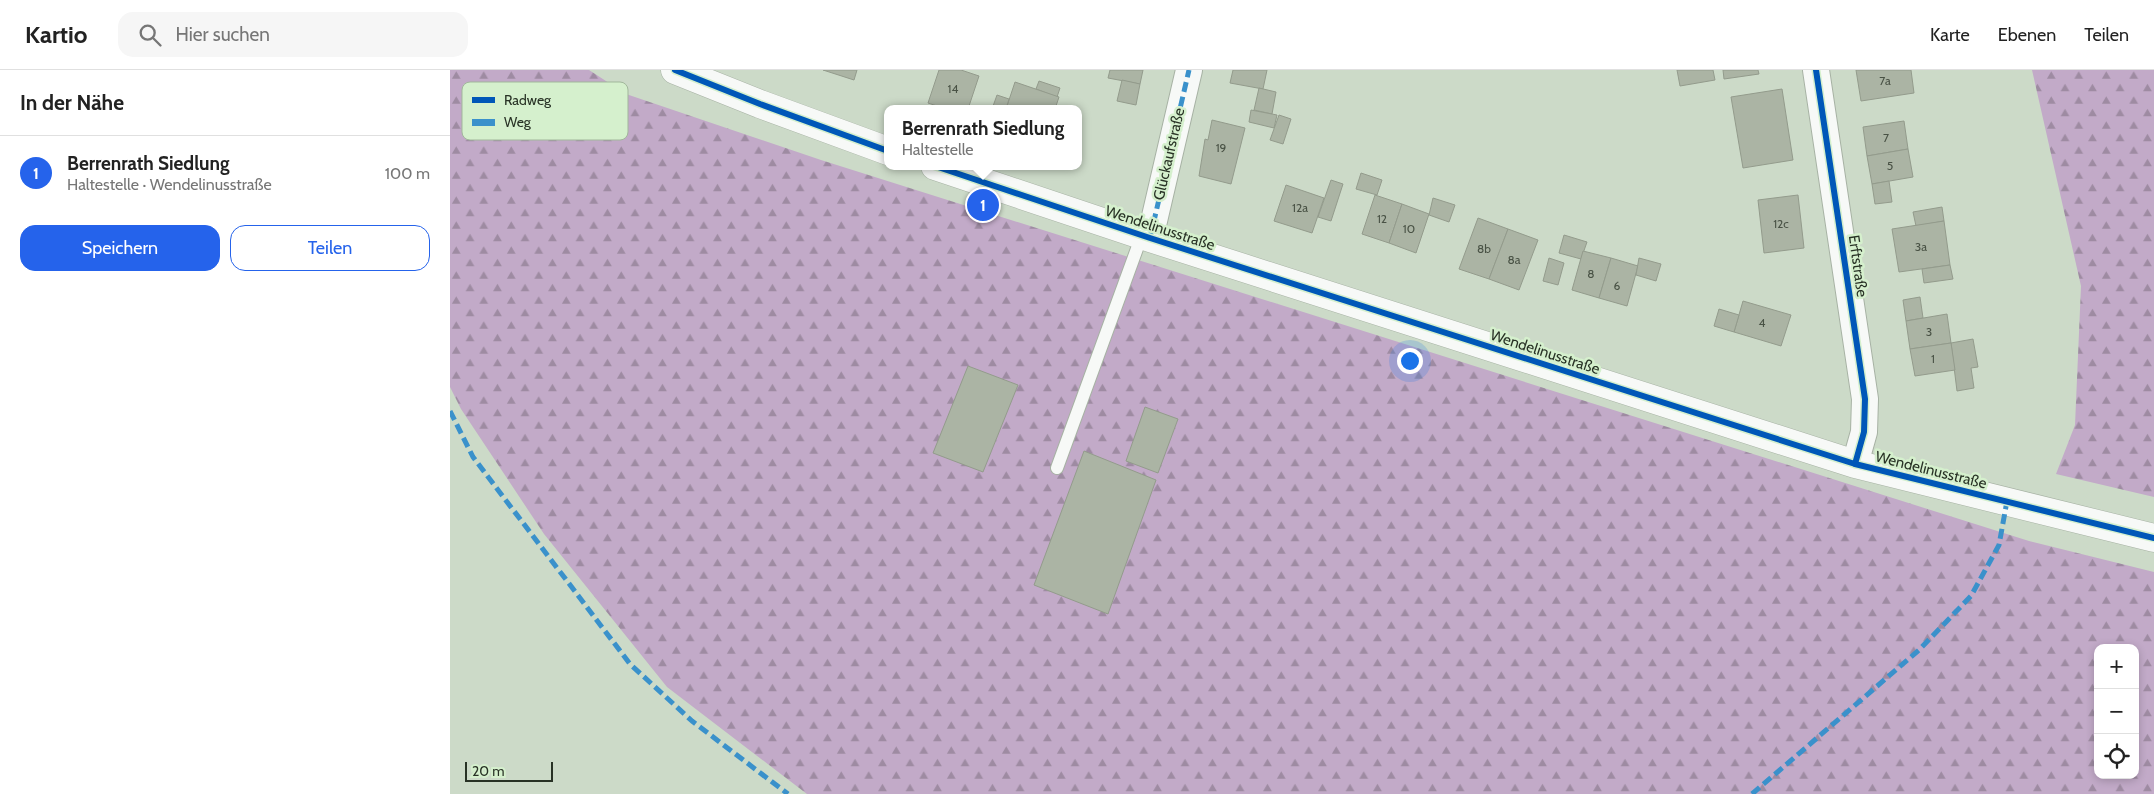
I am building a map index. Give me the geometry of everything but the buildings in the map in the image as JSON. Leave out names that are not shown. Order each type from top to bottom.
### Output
[{"type":"main road","points":[[675,70],[760,104],[884,150]]},
{"type":"main road","name":"Wendelinusstraße","points":[[947,170],[1146,237],[1855,464],[2154,538]]},
{"type":"street","name":"Glückaufstraße","points":[[1146,237],[1188,70]]},
{"type":"street","name":"Erftstraße","points":[[1816,70],[1865,399],[1864,432],[1855,464]]},
{"type":"lane","points":[[1057,468],[1146,237]]},
{"type":"green space","points":[[450,70],[589,70],[608,82],[462,82],[462,140],[628,140],[628,95],[821,160],[2029,541],[2154,572],[2154,794],[807,794],[667,687],[544,534],[461,409],[450,387]]},
{"type":"green space","points":[[2032,70],[2154,70],[2154,497],[2056,474],[2075,425],[2081,286]]},
{"type":"marked path","points":[[1150,238],[1189,70]]},
{"type":"marked path","points":[[450,411],[473,457],[630,664],[692,721],[788,794]]},
{"type":"marked path","points":[[1752,794],[1919,650],[1971,596],[1999,545],[2007,501]]},
{"type":"cycle path","points":[[675,70],[760,104],[884,150]]},
{"type":"cycle path","points":[[1816,70],[1865,399],[1864,432],[1855,464]]},
{"type":"cycle path","points":[[947,170],[1150,238],[1855,464],[2154,538]]},
{"type":"place","name":"Berrenrath Siedlung","points":[[983,205]]}]
